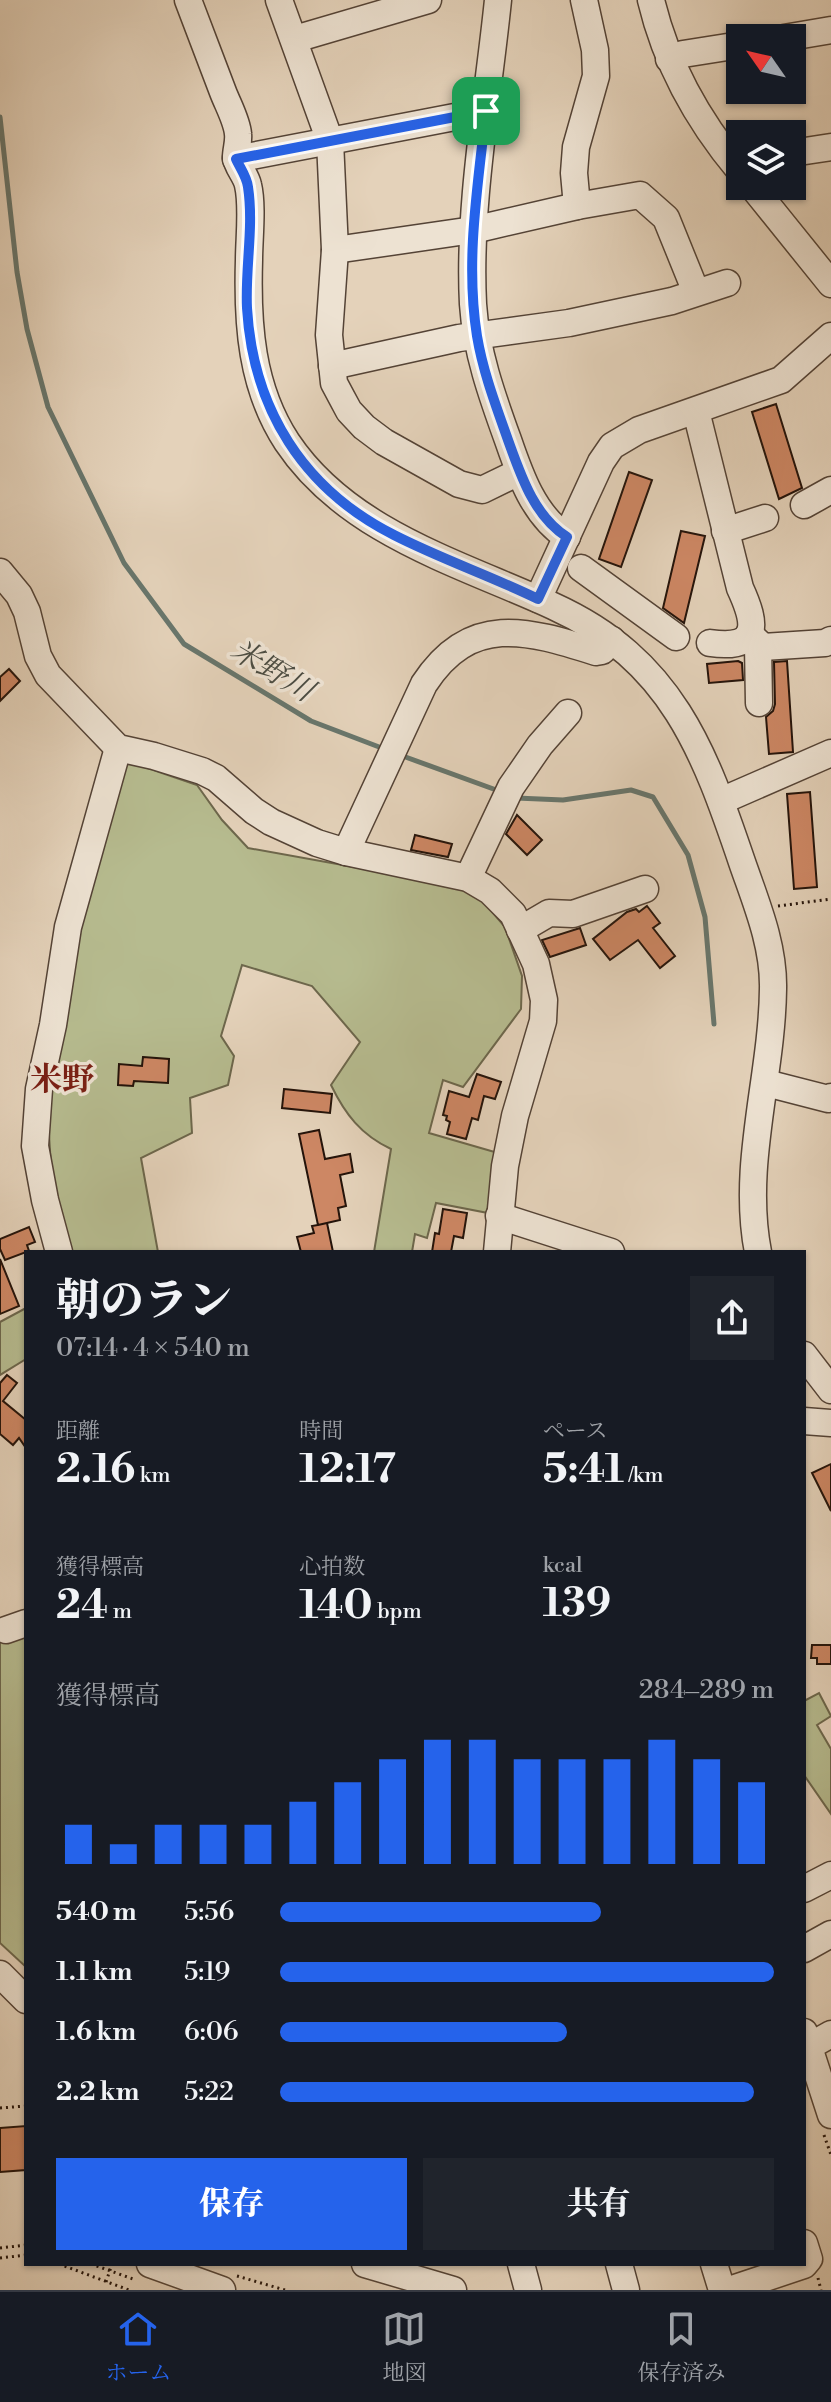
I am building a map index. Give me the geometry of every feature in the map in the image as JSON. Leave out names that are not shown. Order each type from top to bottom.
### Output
[{"type":"street","points":[[188,0],[238,132],[236,159],[248,184],[247,307],[257,378],[286,440],[320,483],[361,516],[394,535],[561,609],[612,640],[647,671],[685,721],[699,746],[759,910],[771,961],[773,984],[766,1083],[753,1163],[752,1213],[758,1250]]},
{"type":"street","points":[[279,0],[330,141],[335,250],[329,305],[334,383],[349,411],[364,427],[384,442],[459,484],[482,490],[519,472]]},
{"type":"street","points":[[295,39],[428,0]]},
{"type":"street","points":[[498,0],[473,230],[473,305],[477,336],[494,403],[519,472],[546,521],[567,537]]},
{"type":"street","points":[[577,206],[574,173],[576,147],[596,76],[595,50],[584,0]]},
{"type":"street","points":[[651,0],[669,59],[695,108],[726,151]]},
{"type":"street","points":[[806,34],[831,30]]},
{"type":"street","points":[[669,59],[726,47]]},
{"type":"street","points":[[236,159],[486,111]]},
{"type":"street","points":[[806,151],[831,147]]},
{"type":"street","points":[[335,250],[473,230],[640,195],[666,218],[696,292]]},
{"type":"street","points":[[763,200],[831,284]]},
{"type":"street","points":[[332,366],[477,336],[569,323],[672,301],[727,283]]},
{"type":"street","points":[[538,599],[601,462],[612,446],[639,430],[781,380],[831,336]]},
{"type":"street","points":[[696,411],[740,588],[752,614],[759,703]]},
{"type":"street","points":[[804,505],[831,490]]},
{"type":"street","points":[[725,531],[765,518]]},
{"type":"street","points":[[581,568],[676,637]]},
{"type":"street","points":[[0,572],[19,595],[27,612],[38,656],[48,675],[118,748],[202,771],[216,778],[271,822],[317,843],[468,878],[490,891],[513,914],[542,984],[543,1021],[515,1116],[505,1166],[497,1250]]},
{"type":"street","points":[[346,852],[424,684],[454,651],[477,638],[501,632],[531,633],[596,652],[602,651],[612,640]]},
{"type":"street","points":[[753,640],[763,647],[831,640]]},
{"type":"street","points":[[710,643],[733,646],[753,640]]},
{"type":"street","points":[[468,878],[511,787],[540,745],[568,713]]},
{"type":"street","points":[[58,1250],[35,1146],[39,1089],[53,1025],[68,927],[118,748]]},
{"type":"street","points":[[721,801],[831,753]]},
{"type":"street","points":[[520,930],[549,913],[573,914],[645,889]]},
{"type":"street","points":[[766,1083],[828,1099],[831,1097]]},
{"type":"street","points":[[499,1216],[605,1250]]},
{"type":"street","points":[[806,1358],[831,1390]]},
{"type":"street","points":[[806,1421],[831,1423]]},
{"type":"street","points":[[806,1888],[831,1875]]},
{"type":"street","points":[[806,1948],[831,1934]]},
{"type":"street","points":[[0,1974],[24,1998]]},
{"type":"street","points":[[814,2038],[831,2115]]},
{"type":"street","points":[[373,2266],[435,2282]]},
{"type":"street","points":[[522,2266],[528,2290]]},
{"type":"street","points":[[620,2266],[626,2290]]},
{"type":"street","points":[[715,2266],[722,2290]]},
{"type":"street","points":[[729,2290],[801,2266]]},
{"type":"street","points":[[148,2274],[225,2281]]},
{"type":"path","points":[[759,910],[831,899]]},
{"type":"path","points":[[0,2108],[24,2106]]},
{"type":"path","points":[[0,2248],[24,2245]]},
{"type":"path","points":[[0,2258],[24,2255]]},
{"type":"path","points":[[64,2266],[129,2290]]},
{"type":"path","points":[[96,2266],[110,2271],[148,2274]]},
{"type":"path","points":[[106,2282],[111,2266]]},
{"type":"path","points":[[225,2281],[285,2290]]},
{"type":"green space","points":[[124,760],[197,785],[222,820],[248,848],[459,886],[483,901],[505,927],[522,976],[521,1009],[463,1087],[443,1080],[429,1133],[498,1153],[488,1213],[436,1203],[427,1238],[415,1234],[412,1250],[374,1250],[391,1149],[355,1123],[331,1085],[360,1042],[312,986],[242,965],[221,1036],[234,1056],[228,1085],[190,1098],[192,1133],[141,1158],[158,1250],[69,1250],[51,1166],[47,1104],[74,932]]},
{"type":"green space","points":[[24,1309],[24,1360],[0,1375],[0,1322]]},
{"type":"green space","points":[[24,1631],[24,1965],[0,1943],[0,1639]]},
{"type":"green space","points":[[819,1693],[831,1716],[817,1725],[831,1749],[831,1814],[806,1778],[806,1700]]},
{"type":"building","points":[[776,404],[802,488],[779,499],[752,412]]},
{"type":"building","points":[[629,472],[652,480],[621,567],[599,559]]},
{"type":"building","points":[[681,531],[705,536],[684,623],[663,608]]},
{"type":"building","points":[[787,661],[793,752],[769,754],[766,717],[775,704],[774,662]]},
{"type":"building","points":[[742,663],[743,680],[709,683],[707,664]]},
{"type":"building","points":[[9,669],[20,681],[0,701],[0,677]]},
{"type":"building","points":[[810,792],[817,887],[794,889],[787,794]]},
{"type":"building","points":[[517,815],[542,840],[527,855],[506,834]]},
{"type":"building","points":[[415,835],[452,844],[448,857],[411,850]]},
{"type":"building","points":[[647,906],[660,923],[653,928],[675,956],[660,968],[638,940],[610,960],[593,939],[627,912],[636,909],[639,912]]},
{"type":"building","points":[[580,928],[586,945],[550,957],[542,940]]},
{"type":"building","points":[[143,1057],[169,1059],[168,1083],[134,1081],[133,1086],[118,1085],[119,1064],[142,1066]]},
{"type":"building","points":[[477,1074],[501,1082],[495,1099],[484,1096],[478,1120],[472,1118],[466,1139],[447,1134],[450,1122],[443,1115],[449,1091],[469,1097]]},
{"type":"building","points":[[284,1089],[332,1094],[330,1113],[282,1108]]},
{"type":"building","points":[[319,1130],[325,1159],[350,1154],[353,1172],[340,1175],[346,1206],[338,1208],[340,1220],[318,1225],[299,1134]]},
{"type":"building","points":[[443,1209],[467,1213],[463,1238],[454,1236],[451,1250],[432,1250],[435,1233],[439,1234]]},
{"type":"building","points":[[327,1223],[333,1250],[300,1250],[297,1237],[314,1233],[312,1226]]},
{"type":"building","points":[[29,1227],[35,1242],[27,1245],[29,1250],[24,1250],[24,1253],[5,1260],[0,1239]]},
{"type":"building","points":[[0,1259],[19,1306],[0,1314]]},
{"type":"building","points":[[7,1375],[17,1383],[3,1401],[24,1418],[24,1445],[19,1438],[13,1445],[0,1434],[0,1383]]},
{"type":"building","points":[[831,1464],[831,1511],[812,1473]]},
{"type":"building","points":[[812,1645],[831,1645],[831,1664],[817,1664],[817,1658],[811,1658]]},
{"type":"building","points":[[24,2126],[24,2170],[0,2172],[0,2128]]},
{"type":"waterway","name":"米野川","points":[[0,117],[17,272],[27,329],[48,407],[124,563],[184,644],[311,721],[387,750]]},
{"type":"waterway","name":"米野川","points":[[400,755],[499,791]]},
{"type":"waterway","name":"米野川","points":[[516,798],[563,800],[631,790],[653,797],[688,855],[705,917],[714,1024]]},
{"type":"district","name":"米野","points":[[62,1080]]},
{"type":"route","points":[[486,111],[473,230],[473,305],[477,336],[494,403],[519,472],[546,521],[567,537],[538,599],[394,535],[361,516],[309,472],[286,440],[257,378],[247,307],[248,184],[236,159],[486,111]]}]
